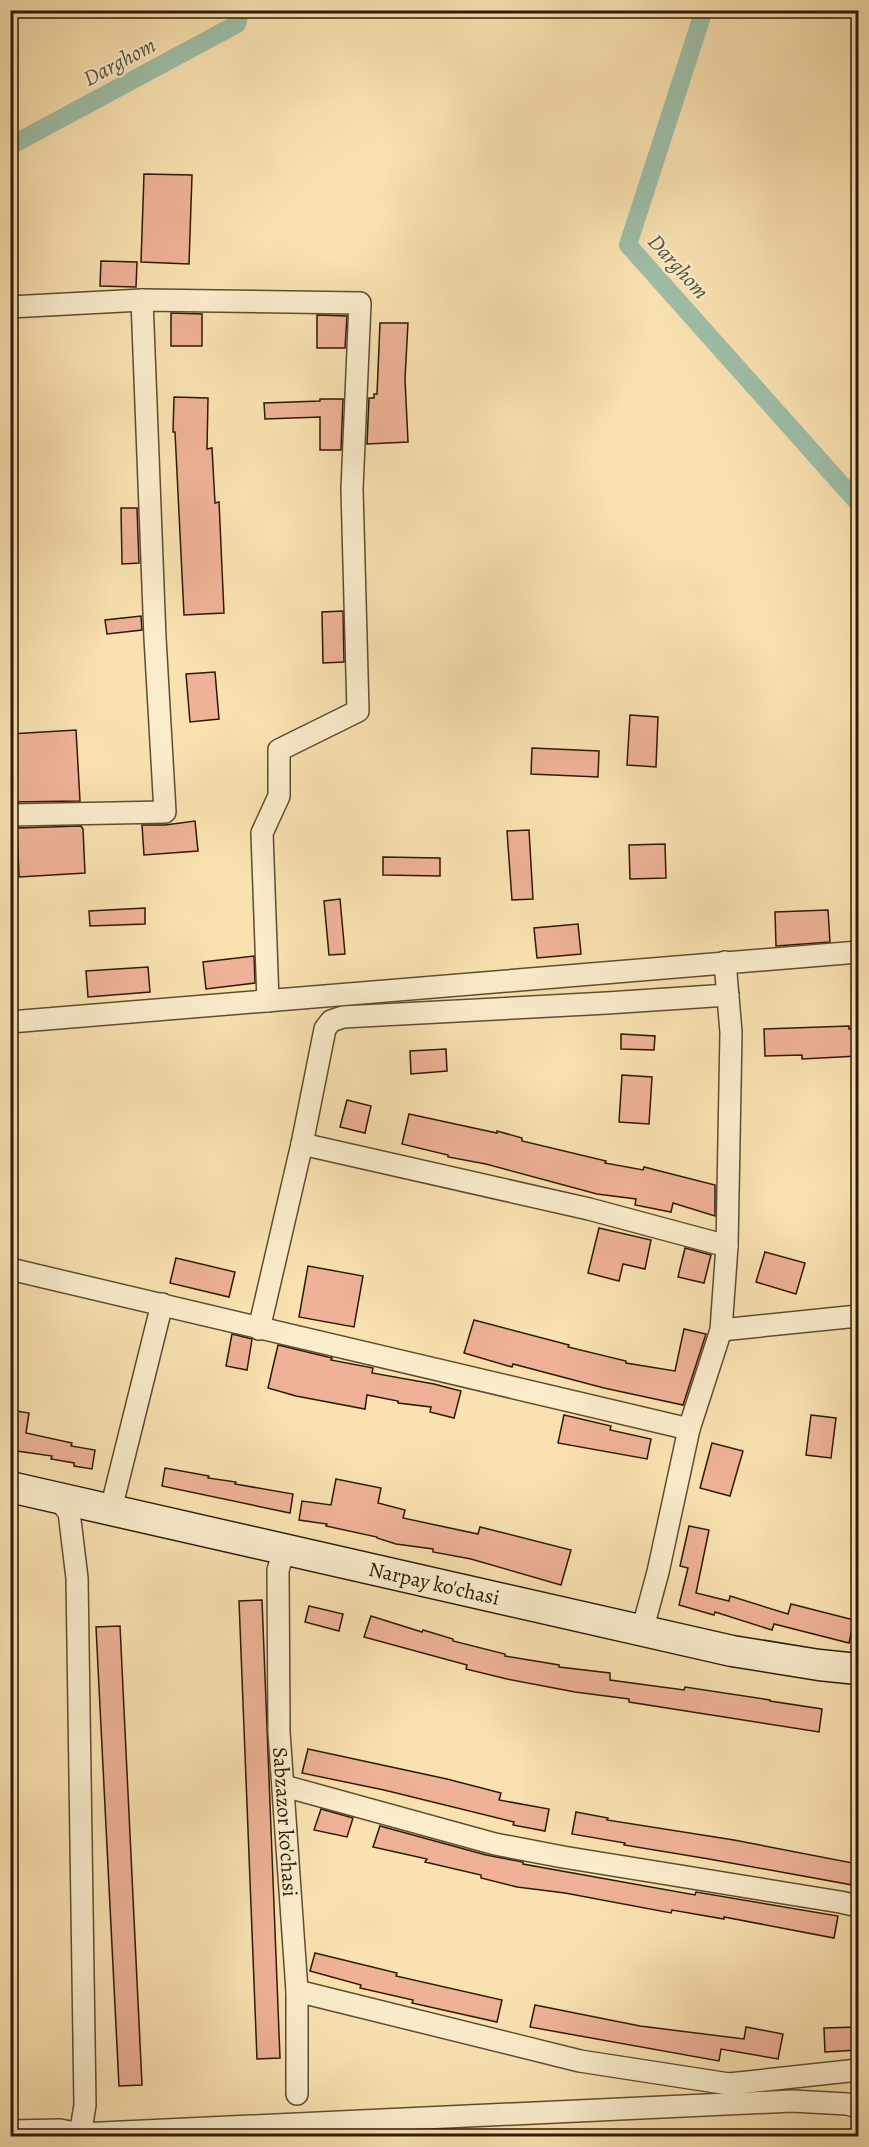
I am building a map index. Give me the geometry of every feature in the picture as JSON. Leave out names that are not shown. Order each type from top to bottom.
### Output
[{"type":"street","points":[[10,307],[142,300],[360,303],[352,489],[358,711],[279,750],[279,796],[262,833],[268,1001]]},
{"type":"street","points":[[10,815],[165,812],[155,638],[142,300]]},
{"type":"street","points":[[10,1022],[858,952]]},
{"type":"street","points":[[642,1631],[658,1572],[689,1429],[721,1330],[728,1246],[731,1032],[725,962]]},
{"type":"street","points":[[259,1329],[302,1144],[325,1029],[331,1021],[343,1017],[728,995]]},
{"type":"street","points":[[302,1144],[590,1209],[728,1246]]},
{"type":"street","points":[[10,1269],[689,1429]]},
{"type":"street","points":[[111,1509],[162,1304]]},
{"type":"street","points":[[721,1330],[858,1316]]},
{"type":"street","name":"Narpay ko'chasi","points":[[10,1487],[642,1631],[732,1650],[819,1665],[858,1669]]},
{"type":"street","points":[[56,1497],[69,1512],[77,1578],[85,2105],[80,2135]]},
{"type":"street","name":"Sabzazor ko'chasi","points":[[284,1551],[278,1570],[279,1732],[297,1991],[297,2094]]},
{"type":"street","points":[[284,1786],[495,1844],[858,1906]]},
{"type":"street","points":[[297,1991],[580,2061],[729,2084],[858,2070]]},
{"type":"street","points":[[10,2131],[60,2130],[80,2135],[792,2101],[847,2104],[858,2107]]},
{"type":"building","points":[[144,174],[192,175],[189,264],[141,262]]},
{"type":"building","points":[[101,261],[137,262],[136,287],[100,286]]},
{"type":"building","points":[[171,313],[202,314],[202,346],[171,346]]},
{"type":"building","points":[[317,315],[347,316],[345,348],[317,348]]},
{"type":"building","points":[[380,323],[408,323],[405,379],[408,442],[367,444],[369,398],[374,398],[374,394],[377,394]]},
{"type":"building","points":[[174,397],[208,398],[207,449],[212,448],[215,503],[219,502],[224,613],[184,615],[175,432],[173,432]]},
{"type":"building","points":[[320,399],[343,399],[341,450],[320,450],[320,417],[265,419],[264,403],[320,401]]},
{"type":"building","points":[[121,508],[137,508],[139,563],[122,564]]},
{"type":"building","points":[[343,611],[344,662],[323,663],[322,612]]},
{"type":"building","points":[[141,616],[142,630],[107,634],[105,620]]},
{"type":"building","points":[[215,672],[219,719],[190,722],[186,674]]},
{"type":"building","points":[[630,715],[658,717],[656,767],[627,765]]},
{"type":"building","points":[[76,730],[80,801],[10,802],[10,734]]},
{"type":"building","points":[[532,748],[599,751],[598,777],[531,774]]},
{"type":"building","points":[[195,821],[198,851],[144,855],[142,825]]},
{"type":"building","points":[[81,826],[85,873],[19,877],[17,828]]},
{"type":"building","points":[[529,830],[533,899],[512,900],[507,831]]},
{"type":"building","points":[[665,844],[666,878],[630,879],[629,845]]},
{"type":"building","points":[[383,857],[440,858],[440,876],[383,875]]},
{"type":"building","points":[[340,899],[345,954],[329,955],[324,901]]},
{"type":"building","points":[[145,908],[145,924],[90,926],[89,911]]},
{"type":"building","points":[[828,910],[830,942],[776,946],[775,912]]},
{"type":"building","points":[[578,924],[581,954],[537,958],[534,928]]},
{"type":"building","points":[[254,956],[255,983],[206,989],[203,962]]},
{"type":"building","points":[[148,967],[150,992],[88,997],[86,971]]},
{"type":"building","points":[[849,1026],[849,1029],[858,1029],[858,1056],[802,1059],[802,1055],[765,1056],[764,1029]]},
{"type":"building","points":[[621,1034],[655,1036],[654,1050],[621,1049]]},
{"type":"building","points":[[446,1049],[447,1071],[411,1074],[410,1051]]},
{"type":"building","points":[[622,1075],[652,1077],[649,1124],[619,1122]]},
{"type":"building","points":[[347,1100],[371,1106],[365,1133],[340,1127]]},
{"type":"building","points":[[409,1114],[497,1133],[497,1131],[522,1138],[522,1141],[606,1161],[605,1163],[643,1170],[644,1167],[715,1185],[715,1216],[673,1203],[671,1212],[635,1205],[636,1199],[597,1194],[402,1144]]},
{"type":"building","points":[[599,1228],[651,1240],[645,1269],[623,1264],[619,1281],[588,1273]]},
{"type":"building","points":[[685,1248],[711,1255],[704,1283],[678,1277]]},
{"type":"building","points":[[765,1252],[805,1263],[796,1294],[756,1282]]},
{"type":"building","points":[[176,1258],[235,1272],[229,1297],[170,1283]]},
{"type":"building","points":[[308,1266],[363,1276],[354,1327],[299,1317]]},
{"type":"building","points":[[474,1320],[626,1361],[626,1363],[675,1371],[684,1329],[706,1334],[683,1405],[604,1388],[513,1364],[512,1367],[464,1353]]},
{"type":"building","points":[[232,1334],[252,1339],[247,1370],[226,1366]]},
{"type":"building","points":[[278,1345],[332,1358],[331,1360],[373,1368],[372,1373],[461,1391],[454,1418],[430,1412],[431,1407],[398,1403],[398,1401],[367,1395],[365,1409],[296,1396],[268,1388]]},
{"type":"building","points":[[10,1410],[29,1413],[26,1433],[72,1443],[71,1446],[95,1450],[92,1469],[51,1459],[52,1456],[10,1450]]},
{"type":"building","points":[[564,1415],[611,1426],[610,1430],[651,1439],[647,1459],[558,1443]]},
{"type":"building","points":[[811,1415],[836,1418],[831,1458],[806,1455]]},
{"type":"building","points":[[712,1443],[743,1451],[730,1496],[700,1488]]},
{"type":"building","points":[[165,1468],[293,1494],[290,1513],[162,1486]]},
{"type":"building","points":[[336,1479],[381,1488],[378,1503],[405,1510],[403,1518],[478,1534],[480,1527],[571,1550],[561,1585],[471,1559],[433,1552],[433,1549],[396,1544],[377,1537],[326,1526],[327,1524],[299,1520],[302,1501],[331,1505]]},
{"type":"building","points":[[689,1526],[709,1530],[696,1593],[729,1601],[730,1596],[788,1614],[791,1604],[854,1620],[849,1643],[774,1624],[772,1630],[715,1612],[714,1615],[679,1605],[688,1568],[680,1566]]},
{"type":"building","points":[[262,1600],[280,2058],[257,2059],[239,1601]]},
{"type":"building","points":[[309,1606],[343,1614],[339,1631],[305,1622]]},
{"type":"building","points":[[371,1616],[505,1654],[505,1656],[559,1665],[559,1667],[610,1673],[610,1680],[684,1690],[685,1687],[822,1709],[819,1732],[629,1702],[629,1699],[575,1692],[466,1669],[467,1665],[364,1637]]},
{"type":"building","points":[[120,1626],[142,2085],[119,2086],[96,1627]]},
{"type":"building","points":[[308,1749],[447,1779],[501,1793],[499,1800],[549,1809],[545,1831],[513,1825],[514,1822],[384,1790],[302,1773]]},
{"type":"building","points":[[321,1809],[353,1818],[347,1837],[314,1830]]},
{"type":"building","points":[[576,1812],[608,1818],[607,1820],[734,1840],[858,1864],[858,1886],[572,1834]]},
{"type":"building","points":[[380,1826],[486,1855],[523,1862],[523,1864],[695,1895],[696,1892],[838,1916],[834,1938],[724,1917],[724,1919],[672,1910],[671,1913],[565,1893],[517,1887],[481,1878],[481,1875],[425,1862],[427,1859],[373,1847]]},
{"type":"building","points":[[315,1953],[397,1973],[396,1976],[502,2000],[497,2022],[412,2003],[413,2000],[360,1988],[361,1985],[310,1971]]},
{"type":"building","points":[[535,2005],[640,2026],[744,2039],[746,2027],[783,2034],[778,2059],[721,2049],[719,2061],[530,2027]]},
{"type":"building","points":[[858,2027],[858,2050],[825,2052],[824,2028]]},
{"type":"waterway","name":"Darghоm","points":[[10,146],[237,24],[241,10]]},
{"type":"waterway","name":"Darghоm","points":[[704,10],[628,245],[858,503]]}]
